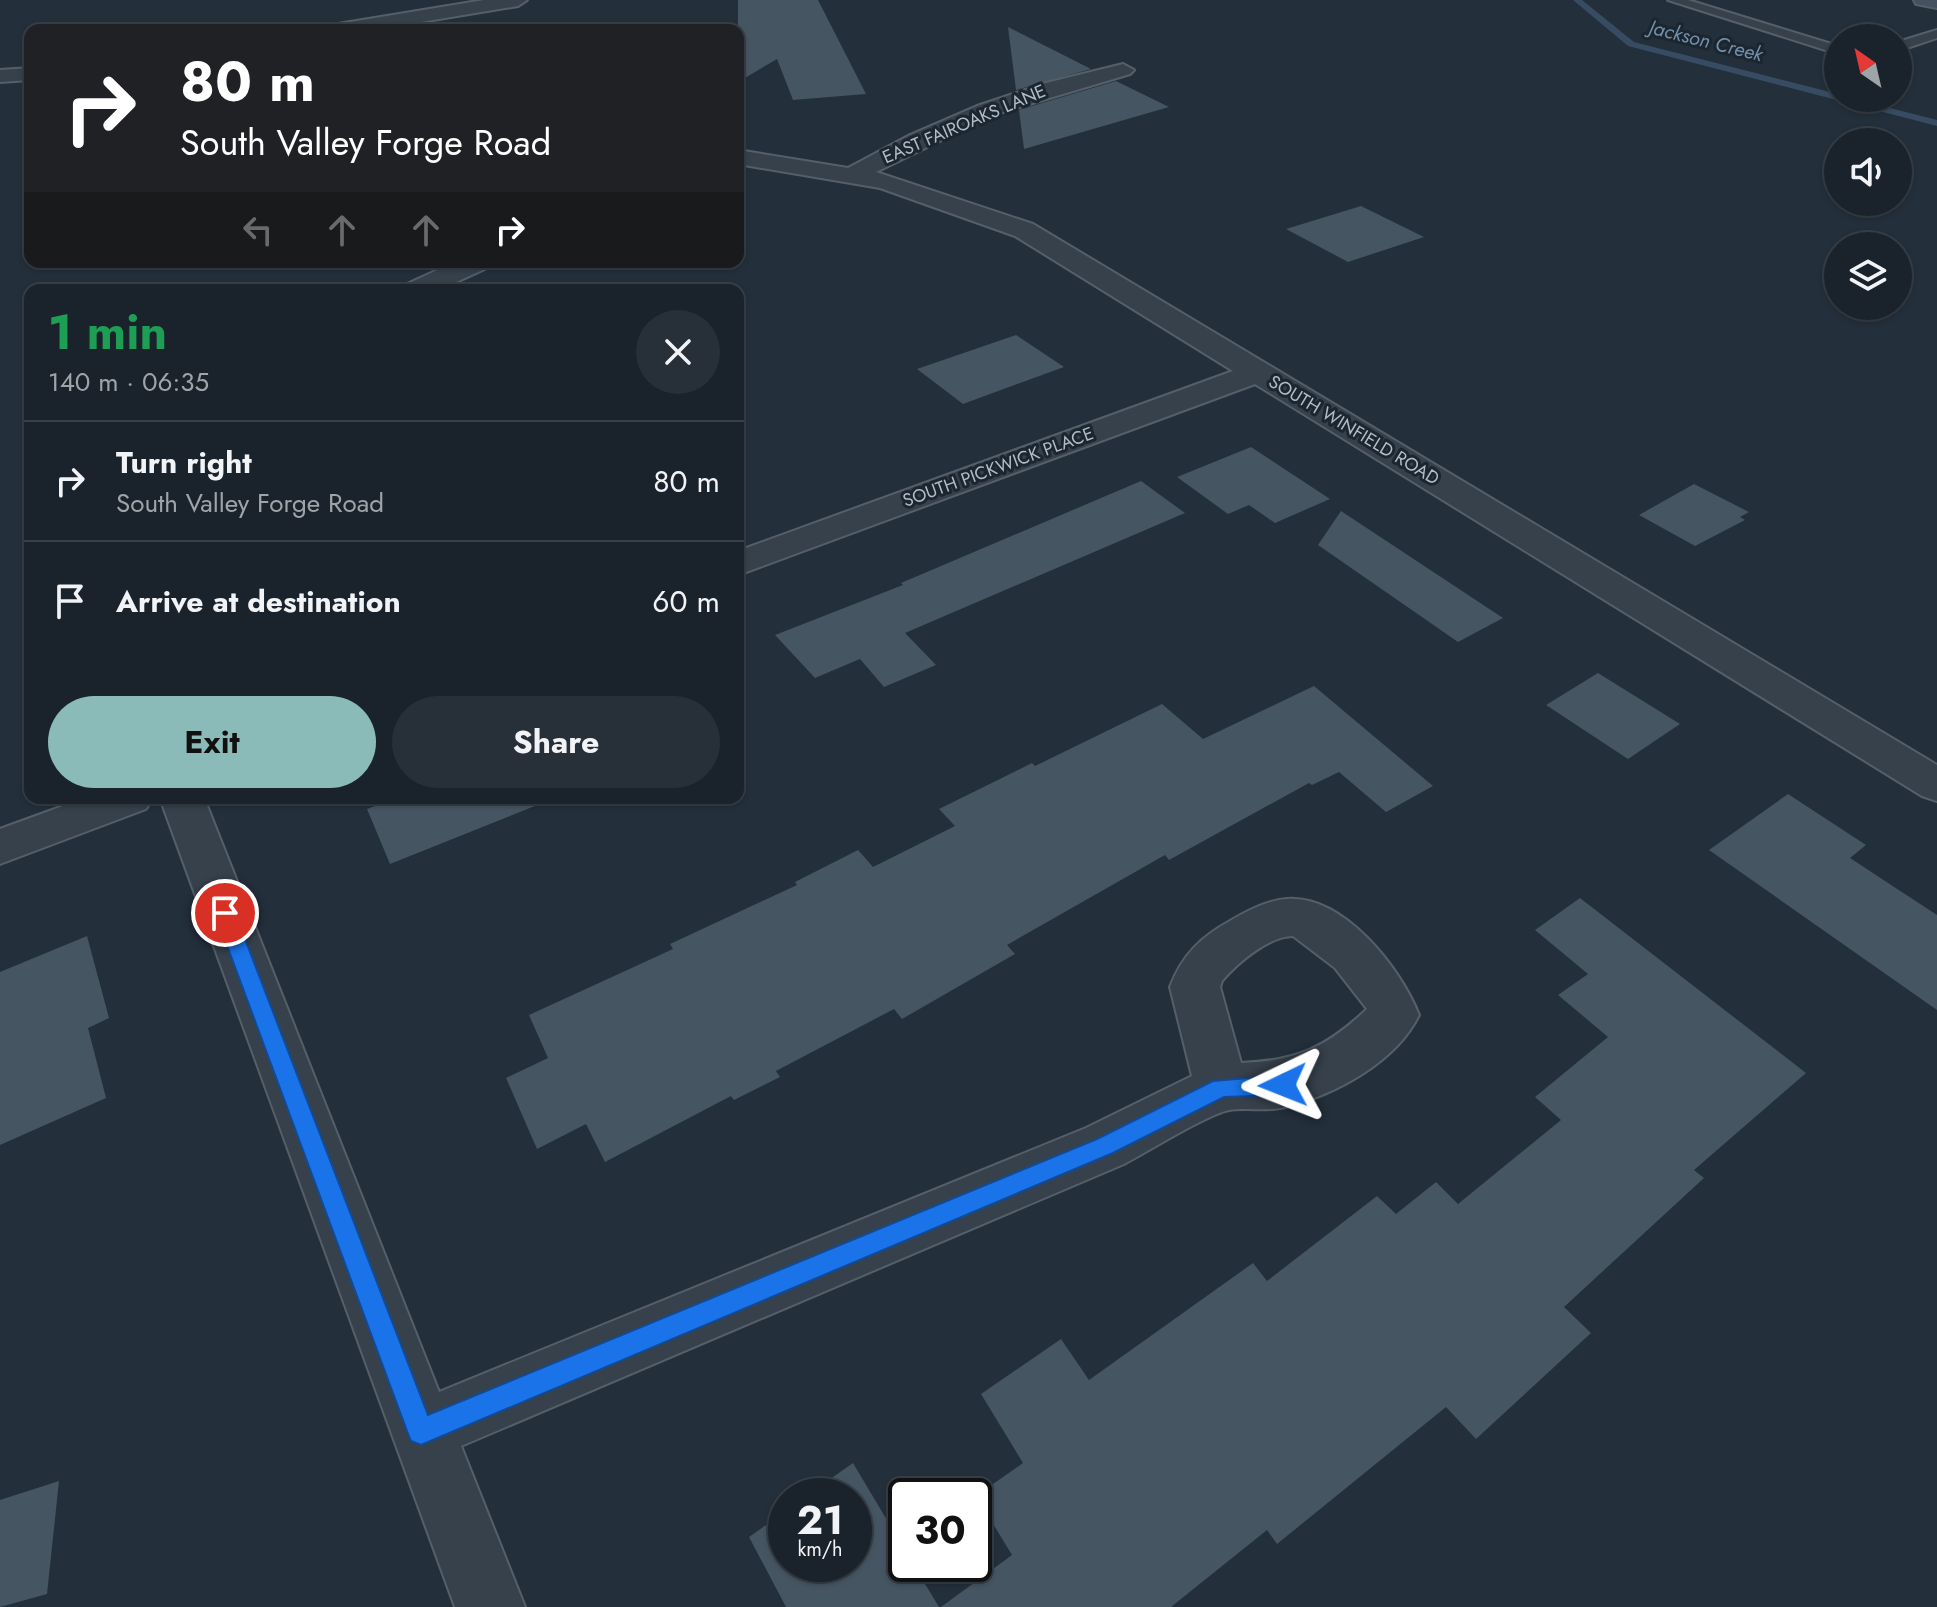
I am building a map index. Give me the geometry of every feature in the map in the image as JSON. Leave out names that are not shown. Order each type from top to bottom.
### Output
[{"type":"main road","points":[[1923,0],[1937,2]]},
{"type":"street","points":[[374,24],[518,0]]},
{"type":"street","name":"EAST FAIROAKS LANE","points":[[855,174],[900,149],[1037,91],[1123,70]]},
{"type":"street","points":[[0,76],[24,74]]},
{"type":"street","name":"SOUTH WINFIELD ROAD","points":[[744,158],[855,174],[967,207],[1024,230],[1937,785]]},
{"type":"street","points":[[430,284],[464,268]]},
{"type":"street","name":"SOUTH PICKWICK PLACE","points":[[744,562],[1258,372]]},
{"type":"street","points":[[0,847],[115,804]]},
{"type":"street","points":[[184,804],[490,1607]]},
{"type":"street","points":[[421,1431],[1105,1146],[1221,1087]]},
{"type":"lane","points":[[1674,0],[1824,46]]},
{"type":"lane","points":[[1912,42],[1937,34]]},
{"type":"building","points":[[738,0],[818,0],[866,94],[793,100],[777,59],[744,78],[744,24],[738,24]]},
{"type":"building","points":[[1008,27],[1091,69],[1016,90]]},
{"type":"building","points":[[1116,81],[1169,107],[1024,149],[1019,110]]},
{"type":"building","points":[[1361,206],[1424,237],[1348,262],[1286,229]]},
{"type":"building","points":[[1016,335],[1064,367],[963,404],[917,369]]},
{"type":"building","points":[[1251,447],[1330,499],[1275,523],[1249,505],[1228,514],[1177,477]]},
{"type":"building","points":[[1141,481],[1185,513],[905,633],[936,665],[884,687],[860,659],[815,678],[775,635],[903,585],[901,583]]},
{"type":"building","points":[[1694,484],[1749,512],[1740,517],[1745,520],[1695,546],[1639,515]]},
{"type":"building","points":[[1341,511],[1503,618],[1458,642],[1318,545]]},
{"type":"building","points":[[1598,673],[1680,724],[1628,759],[1546,705]]},
{"type":"building","points":[[1314,686],[1433,786],[1386,812],[1339,772],[1312,785],[1309,783],[1169,860],[1165,855],[1007,945],[1015,954],[902,1019],[894,1009],[776,1071],[780,1077],[734,1100],[731,1096],[605,1162],[586,1124],[537,1149],[506,1078],[548,1058],[529,1015],[673,949],[670,944],[797,885],[795,882],[858,850],[873,867],[955,826],[939,809],[1162,704],[1203,739]]},
{"type":"building","points":[[1788,794],[1866,845],[1850,858],[1937,915],[1937,1010],[1709,850]]},
{"type":"building","points":[[380,804],[540,804],[390,864],[367,809]]},
{"type":"building","points":[[1580,898],[1806,1073],[1694,1170],[1704,1178],[1564,1307],[1591,1333],[1476,1439],[1446,1407],[1277,1544],[1267,1530],[1171,1607],[941,1607],[975,1582],[992,1582],[992,1570],[1012,1555],[992,1522],[992,1485],[1023,1463],[981,1394],[1061,1339],[1089,1380],[1253,1263],[1267,1281],[1377,1196],[1396,1214],[1436,1182],[1458,1204],[1561,1120],[1535,1097],[1608,1037],[1558,995],[1588,974],[1535,930]]},
{"type":"building","points":[[87,936],[109,1018],[88,1028],[106,1098],[0,1145],[0,972]]},
{"type":"building","points":[[853,1463],[862,1478],[832,1478]]},
{"type":"building","points":[[59,1481],[47,1594],[0,1607],[0,1500]]},
{"type":"building","points":[[872,1495],[888,1522],[888,1582],[924,1582],[939,1607],[786,1607],[773,1582],[872,1582]]},
{"type":"building","points":[[768,1524],[768,1573],[749,1537]]},
{"type":"waterway","name":"Jackson Creek","points":[[1577,0],[1631,44],[1824,93]]},
{"type":"waterway","name":"Jackson Creek","points":[[1894,112],[1937,123]]},
{"type":"route","points":[[225,913],[421,1431],[1105,1146],[1221,1087],[1283,1085]]}]
